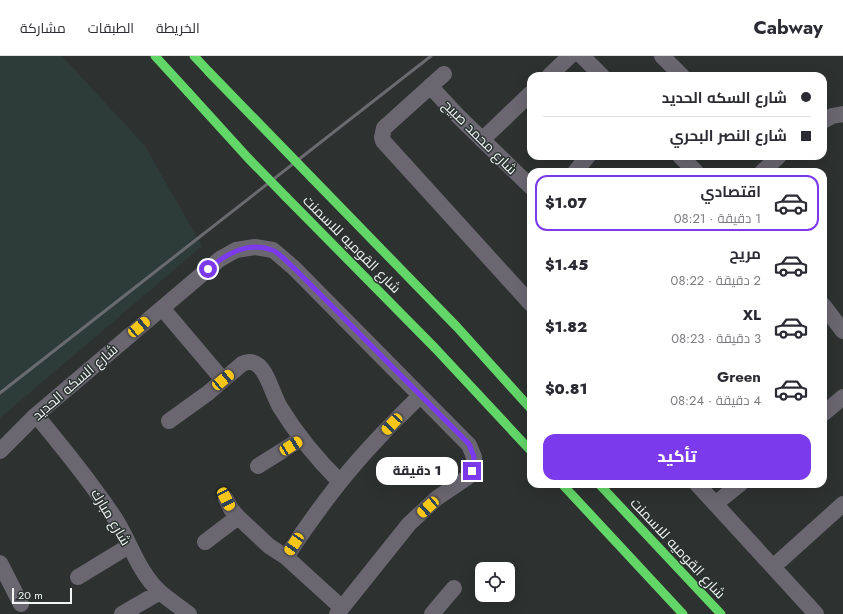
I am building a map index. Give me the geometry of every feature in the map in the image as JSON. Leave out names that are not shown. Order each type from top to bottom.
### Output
[{"type":"main road","name":"شارع القوميه للاسمنت","points":[[155,56],[248,158],[435,348],[527,447]]},
{"type":"main road","name":"شارع القوميه للاسمنت","points":[[194,56],[457,327],[527,405]]},
{"type":"main road","points":[[566,488],[683,614]]},
{"type":"main road","name":"شارع القوميه للاسمنت","points":[[603,488],[721,614]]},
{"type":"street","points":[[553,72],[570,56]]},
{"type":"street","points":[[582,56],[598,72]]},
{"type":"street","points":[[662,56],[678,72]]},
{"type":"street","points":[[444,74],[384,128],[382,137],[383,141],[527,300]]},
{"type":"street","name":"شارع محمد صبيح","points":[[430,86],[457,115],[527,183]]},
{"type":"street","points":[[482,140],[527,97]]},
{"type":"street","points":[[827,119],[832,116],[843,114]]},
{"type":"street","points":[[578,168],[585,160]]},
{"type":"street","points":[[684,160],[692,168]]},
{"type":"street","points":[[766,168],[774,160]]},
{"type":"street","name":"شارع السكه الحديد","points":[[0,451],[36,415],[220,259],[236,250],[255,247],[273,250],[294,268],[420,396]]},
{"type":"street","points":[[162,308],[223,380]]},
{"type":"street","points":[[827,310],[843,331]]},
{"type":"street","points":[[169,421],[208,393],[245,363],[253,362],[263,371],[280,406],[301,439],[320,462],[340,482]]},
{"type":"street","points":[[226,499],[231,509],[238,517],[269,546],[286,557],[339,611],[409,524],[437,498],[468,477],[472,471],[474,457],[469,444],[420,396],[381,435],[340,482],[286,557]]},
{"type":"street","points":[[827,411],[843,397]]},
{"type":"street","name":"شارع مبارك","points":[[36,415],[91,484],[115,519],[129,546],[150,580],[160,592],[190,614]]},
{"type":"street","points":[[258,466],[301,439]]},
{"type":"street","points":[[701,488],[816,614]]},
{"type":"street","points":[[715,504],[735,488]]},
{"type":"street","points":[[773,567],[843,504]]},
{"type":"street","points":[[205,542],[238,517]]},
{"type":"street","points":[[78,577],[129,546]]},
{"type":"street","points":[[0,563],[21,604]]},
{"type":"street","points":[[432,614],[454,588]]},
{"type":"street","points":[[122,614],[160,592]]},
{"type":"shaded area","points":[[0,56],[62,56],[145,146],[202,246],[0,418]]},
{"type":"railway","points":[[0,393],[431,56]]},
{"type":"traffic: fast","points":[[155,56],[188,92]]},
{"type":"traffic: fast","points":[[194,56],[209,72]]},
{"type":"traffic: fast","points":[[209,72],[312,178]]},
{"type":"traffic: fast","points":[[188,92],[286,197]]},
{"type":"traffic: fast","points":[[312,178],[457,327],[527,405]]},
{"type":"traffic: fast","points":[[286,197],[435,348],[527,447]]},
{"type":"traffic: fast","points":[[566,488],[683,614]]},
{"type":"traffic: fast","points":[[603,488],[721,614]]},
{"type":"route","points":[[208,269],[220,259],[236,250],[255,247],[273,250],[294,268],[469,444],[474,457],[472,471]]}]
